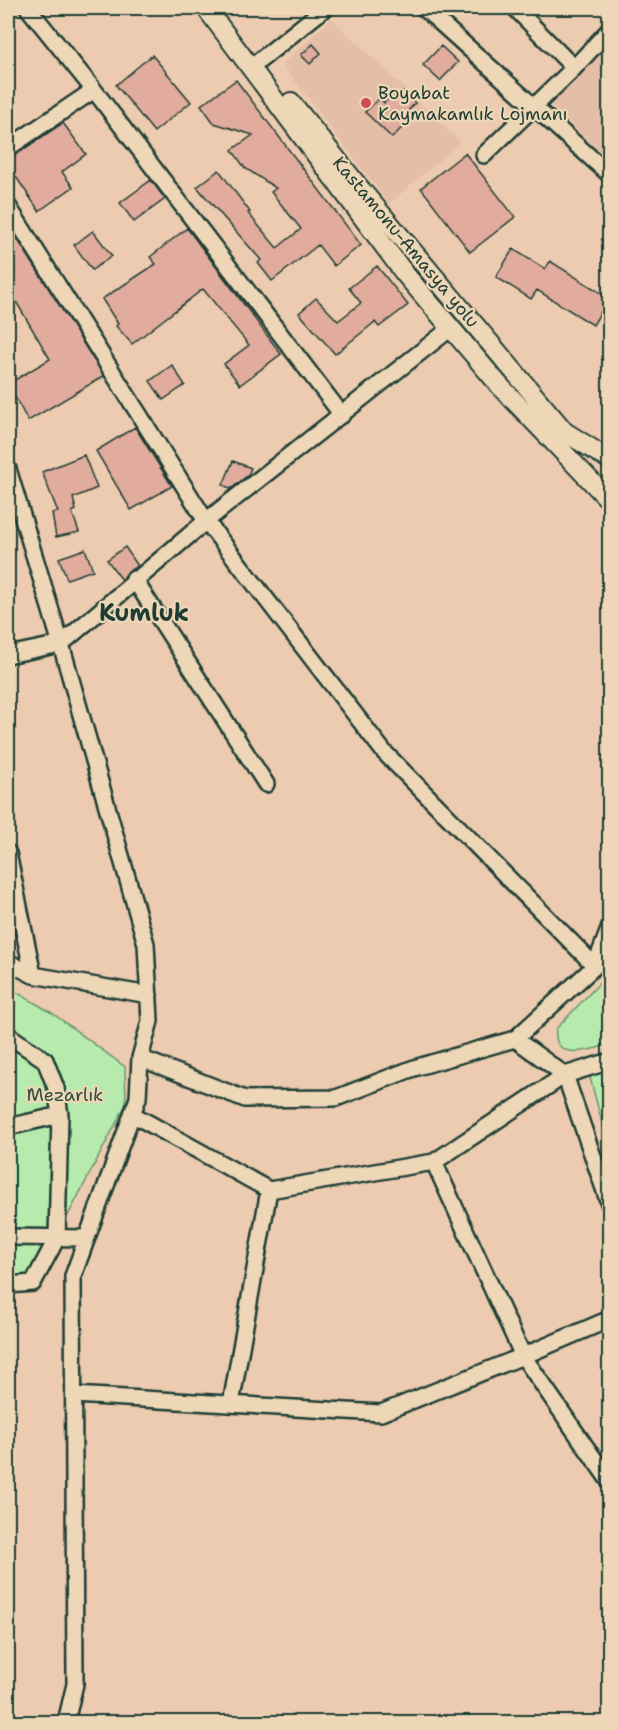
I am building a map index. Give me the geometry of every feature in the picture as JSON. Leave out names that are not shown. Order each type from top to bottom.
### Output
[{"type":"main road","name":"Kastamonu-Amasya yolu","points":[[206,8],[350,201],[451,328],[500,386],[609,501]]},
{"type":"main road","name":"Kastamonu-Amasya yolu","points":[[219,8],[363,192],[565,432],[609,460]]},
{"type":"street","points":[[28,8],[94,90],[342,415]]},
{"type":"street","points":[[259,61],[326,8]]},
{"type":"street","points":[[424,8],[609,176]]},
{"type":"street","points":[[515,8],[574,68]]},
{"type":"street","points":[[484,155],[574,68],[609,29]]},
{"type":"street","points":[[8,148],[94,90]]},
{"type":"street","points":[[8,206],[206,521],[384,752],[595,966]]},
{"type":"street","points":[[8,655],[61,644],[134,579],[451,328]]},
{"type":"street","points":[[8,469],[61,644],[146,944],[149,995],[150,1021],[140,1058],[138,1098],[73,1276],[75,1684],[66,1722]]},
{"type":"street","points":[[134,579],[266,784]]},
{"type":"street","points":[[8,853],[33,975]]},
{"type":"street","points":[[140,1058],[245,1099],[336,1098],[414,1068],[516,1039],[595,966],[609,927]]},
{"type":"street","points":[[8,962],[33,975],[149,995]]},
{"type":"street","points":[[8,1035],[45,1060],[56,1088],[60,1115],[57,1238],[33,1283],[8,1286]]},
{"type":"street","points":[[516,1039],[566,1075],[609,1206]]},
{"type":"street","points":[[132,1114],[269,1190],[434,1162],[566,1075],[609,1061]]},
{"type":"street","points":[[8,1127],[60,1115]]},
{"type":"street","points":[[434,1162],[523,1356],[609,1482]]},
{"type":"street","points":[[231,1404],[269,1190]]},
{"type":"street","points":[[8,1237],[87,1238]]},
{"type":"street","points":[[74,1395],[381,1413],[609,1319]]},
{"type":"shaded area","name":"Boyabat Kaymakamlık Lojmanı","points":[[332,19],[460,142],[389,204],[282,64]]},
{"type":"shaded area","points":[[609,43],[609,160],[551,105]]},
{"type":"green space","points":[[609,973],[609,1044],[583,1051],[566,1050],[556,1039],[556,1029]]},
{"type":"green space","name":"Mezarlık","points":[[8,987],[52,1013],[125,1067],[126,1104],[28,1292],[8,1292]]},
{"type":"green space","points":[[609,1068],[609,1149],[589,1074]]},
{"type":"building","points":[[313,44],[321,53],[310,64],[301,55]]},
{"type":"building","points":[[441,46],[458,62],[440,81],[423,65]]},
{"type":"building","points":[[152,55],[191,102],[154,132],[116,85]]},
{"type":"building","points":[[236,80],[361,245],[334,266],[318,245],[272,281],[258,263],[261,260],[197,187],[219,170],[250,212],[248,213],[277,248],[301,229],[271,192],[276,188],[245,168],[232,150],[253,135],[214,123],[201,105]]},
{"type":"building","name":"Boyabat Kaymakamlık Lojmanı","points":[[403,91],[415,103],[408,111],[413,116],[392,138],[365,112],[380,98],[384,103],[392,95],[396,99]]},
{"type":"building","points":[[63,123],[86,154],[62,172],[73,187],[39,211],[8,165],[8,160]]},
{"type":"building","points":[[465,153],[515,217],[470,252],[421,188]]},
{"type":"building","points":[[151,180],[165,199],[134,222],[120,203]]},
{"type":"building","points":[[8,224],[104,376],[28,421],[8,384],[50,359],[8,288],[8,278],[15,273],[8,261]]},
{"type":"building","points":[[187,228],[281,354],[240,385],[224,364],[249,345],[203,289],[132,344],[116,326],[118,324],[102,299],[156,264],[150,257]]},
{"type":"building","points":[[93,231],[112,256],[92,270],[74,245]]},
{"type":"building","points":[[513,249],[545,269],[550,261],[609,298],[593,325],[537,290],[531,299],[496,277]]},
{"type":"building","points":[[377,266],[408,305],[379,327],[375,322],[335,354],[299,313],[316,298],[338,321],[361,303],[349,288]]},
{"type":"building","points":[[172,365],[185,385],[163,400],[150,381]]},
{"type":"building","points":[[135,427],[172,486],[131,510],[96,451]]},
{"type":"building","points":[[84,455],[97,488],[73,498],[76,510],[72,512],[79,532],[56,537],[52,513],[58,512],[42,472]]},
{"type":"building","points":[[233,461],[251,468],[248,475],[231,489],[223,485]]},
{"type":"building","points":[[125,547],[138,566],[128,571],[122,580],[107,560]]},
{"type":"building","points":[[85,549],[93,570],[67,579],[59,558]]},
{"type":"place","name":"Boyabat Kaymakamlık Lojmanı","points":[[366,103]]},
{"type":"district","name":"Kumluk","points":[[144,613]]}]
